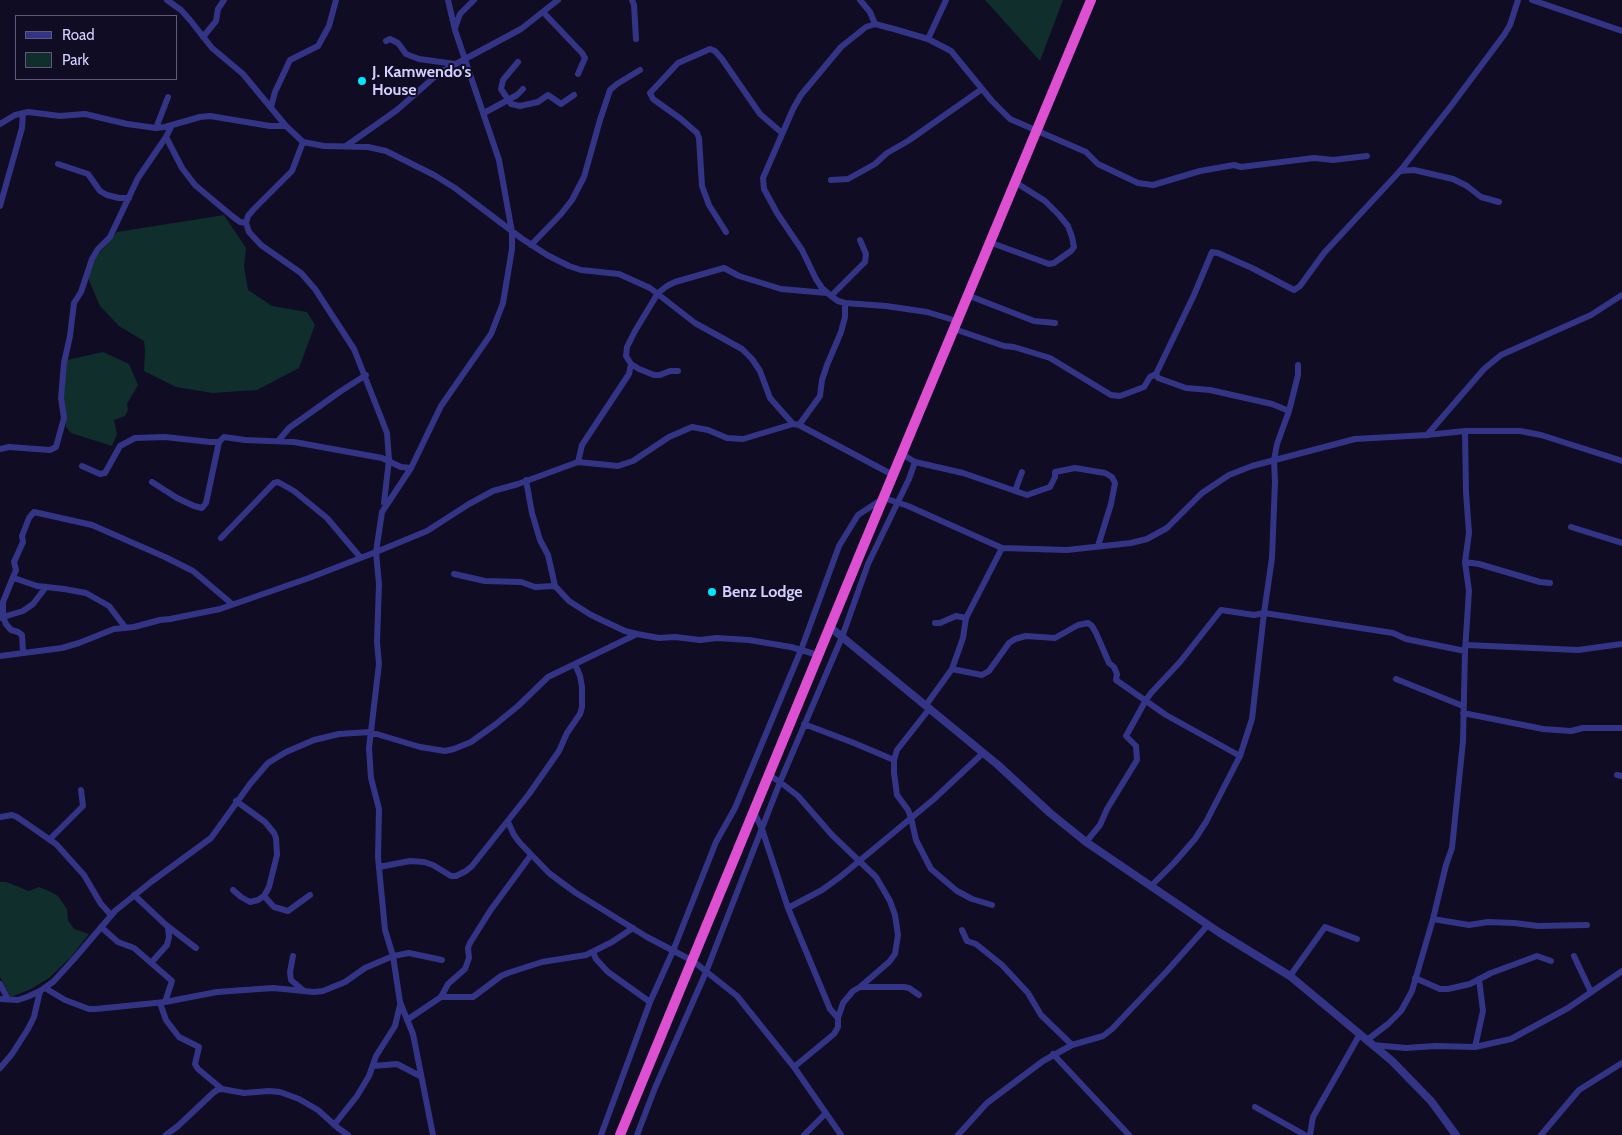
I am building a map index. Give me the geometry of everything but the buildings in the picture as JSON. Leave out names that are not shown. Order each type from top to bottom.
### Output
[{"type":"highway","points":[[620,1135],[1091,0]]},
{"type":"street","points":[[167,0],[181,10],[212,48],[243,74],[286,126],[303,142],[324,146],[368,147],[386,151],[455,188],[512,232],[569,266],[581,270],[619,274],[658,293],[695,323],[742,349],[760,371],[770,398],[796,424],[893,475]]},
{"type":"street","points":[[203,37],[216,21],[218,9],[224,0]]},
{"type":"street","points":[[270,107],[290,60],[318,46],[329,26],[336,0]]},
{"type":"street","points":[[382,512],[411,468],[441,406],[482,349],[494,326],[507,286],[512,249],[512,232],[499,160],[455,30],[448,0]]},
{"type":"street","points":[[455,30],[460,14],[474,0]]},
{"type":"street","points":[[346,146],[397,110],[439,73],[521,29],[558,0]]},
{"type":"street","points":[[632,0],[636,38]]},
{"type":"street","points":[[860,0],[870,12],[875,24]]},
{"type":"street","points":[[928,39],[946,0]]},
{"type":"street","points":[[1367,156],[1333,160],[1314,158],[1241,167],[1234,165],[1200,171],[1158,184],[1147,185],[1138,183],[1098,164],[1086,152],[1010,119],[951,51],[928,39],[875,24],[855,35],[841,48],[792,109],[762,183],[772,205],[802,250],[816,279],[829,295],[838,301],[927,312],[956,325],[1050,358],[1111,395],[1120,396],[1144,387],[1150,377],[1156,374],[1194,295],[1212,252],[1214,251],[1226,256],[1294,290],[1300,286],[1324,253],[1400,171],[1451,106],[1504,35],[1510,25],[1518,0]]},
{"type":"street","points":[[1532,0],[1622,31]]},
{"type":"street","points":[[543,12],[585,58],[578,74]]},
{"type":"street","points":[[386,41],[390,39],[398,43],[406,54],[419,59],[455,64]]},
{"type":"street","points":[[726,232],[712,211],[702,186],[699,138],[697,133],[653,99],[650,93],[678,62],[710,49],[715,51],[722,59],[760,114],[782,133]]},
{"type":"street","points":[[518,62],[503,80],[501,89],[511,104],[520,106],[538,102],[548,95],[561,104],[574,95]]},
{"type":"street","points":[[531,245],[572,200],[584,177],[610,90],[640,70]]},
{"type":"street","points":[[484,113],[508,100],[523,89]]},
{"type":"street","points":[[830,180],[848,179],[875,164],[887,153],[916,136],[982,89]]},
{"type":"street","points":[[156,128],[168,97]]},
{"type":"street","points":[[0,124],[15,115],[34,112],[60,116],[85,114],[127,124],[156,128],[210,116],[270,126],[286,126]]},
{"type":"street","points":[[0,206],[20,134],[23,113]]},
{"type":"street","points":[[0,449],[9,447],[50,450],[56,447],[64,418],[60,398],[64,363],[72,328],[72,309],[81,292],[92,259],[98,249],[110,237],[138,178],[172,125]]},
{"type":"street","points":[[166,137],[182,168],[195,185],[240,222],[246,223]]},
{"type":"street","points":[[303,142],[292,171],[248,216],[246,223],[249,232],[261,245],[300,273],[315,289],[347,336],[366,375],[387,433],[389,460],[387,492],[376,552],[379,584],[378,664],[370,732],[369,765],[379,808],[379,867],[385,930],[393,956],[400,1002],[413,1034],[433,1135]]},
{"type":"street","points":[[58,164],[88,174],[100,191],[107,195],[129,198]]},
{"type":"street","points":[[1400,171],[1414,170],[1453,179],[1482,197],[1499,202]]},
{"type":"street","points":[[989,242],[1049,264],[1054,263],[1074,247],[1068,226],[1059,214],[1046,201],[1015,182]]},
{"type":"street","points":[[829,295],[864,262],[866,254],[860,240]]},
{"type":"street","points":[[678,371],[670,371],[660,375],[654,374],[631,364],[626,356],[627,347],[658,293],[675,282],[724,268],[738,276],[775,287],[829,295]]},
{"type":"street","points":[[968,295],[1034,322],[1055,323]]},
{"type":"street","points":[[1428,435],[1484,369],[1501,355],[1591,314],[1622,295]]},
{"type":"street","points":[[0,656],[62,648],[114,629],[142,626],[160,620],[220,609],[309,578],[427,530],[493,491],[578,462],[618,466],[633,461],[669,437],[692,427],[708,430],[727,438],[743,439],[796,424],[820,396],[822,380],[841,332],[845,316],[845,303]]},
{"type":"street","points":[[578,462],[582,445],[628,374],[631,364]]},
{"type":"street","points":[[1152,885],[1195,839],[1206,822],[1240,756],[1252,719],[1272,558],[1274,460],[1277,444],[1289,411],[1298,375],[1298,365]]},
{"type":"street","points":[[1156,374],[1158,378],[1186,388],[1210,390],[1272,404],[1289,411]]},
{"type":"street","points":[[279,440],[289,428],[340,391],[366,375]]},
{"type":"street","points":[[1370,1042],[1401,1011],[1412,991],[1452,848],[1463,741],[1465,648],[1469,591],[1465,562],[1469,533],[1465,431]]},
{"type":"street","points":[[601,1135],[650,1002],[673,951],[716,842],[735,808],[801,650],[839,546],[858,515],[884,498],[898,502],[1002,548],[1067,550],[1131,543],[1147,539],[1167,528],[1202,493],[1229,475],[1252,466],[1355,439],[1465,431],[1520,431],[1541,435],[1622,461]]},
{"type":"street","points":[[152,482],[177,498],[202,508],[206,503],[219,442],[224,436],[245,440],[279,440],[389,460],[401,468],[411,468]]},
{"type":"street","points":[[82,466],[100,474],[105,473],[120,446],[135,438],[165,437],[201,442],[219,442]]},
{"type":"street","points":[[902,454],[915,462],[963,473],[1027,496],[1050,487],[1056,472],[1075,468],[1105,473],[1115,483],[1111,504],[1098,546]]},
{"type":"street","points":[[636,1135],[706,972],[780,782],[842,637],[868,564],[915,462]]},
{"type":"street","points":[[1015,491],[1022,472]]},
{"type":"street","points":[[526,480],[532,513],[540,540],[548,555],[555,586],[569,601],[591,615],[625,631],[658,638],[749,640],[818,655]]},
{"type":"street","points":[[221,538],[274,483],[278,482],[294,491],[327,518],[360,557]]},
{"type":"street","points":[[23,652],[22,635],[10,630],[1,617],[5,593],[14,578],[16,570],[14,562],[23,542],[22,536],[28,518],[34,512],[92,525],[165,557],[193,571],[232,604]]},
{"type":"street","points":[[1571,527],[1622,543]]},
{"type":"street","points":[[992,905],[972,899],[957,891],[931,869],[916,840],[911,818],[897,795],[894,784],[894,760],[897,750],[952,669],[964,638],[966,618],[1002,548]]},
{"type":"street","points":[[1465,562],[1488,566],[1540,582],[1550,583]]},
{"type":"street","points":[[454,574],[484,581],[521,582],[536,587],[555,586]]},
{"type":"street","points":[[14,578],[37,586],[64,588],[86,593],[109,606],[125,627]]},
{"type":"street","points":[[1,617],[23,611],[33,604],[46,587]]},
{"type":"street","points":[[1086,842],[1100,825],[1107,809],[1137,760],[1136,746],[1126,736],[1146,700],[1180,662],[1221,610],[1254,615],[1264,613],[1392,633],[1406,639],[1465,648],[1578,650],[1622,644]]},
{"type":"street","points":[[935,623],[940,623],[956,616],[966,618]]},
{"type":"street","points":[[952,669],[982,675],[989,671],[1009,643],[1015,639],[1026,636],[1055,638],[1078,625],[1088,623],[1096,633],[1108,663],[1114,667],[1117,674],[1116,680],[1197,733],[1240,756]]},
{"type":"street","points":[[830,627],[928,706],[1050,813],[1086,842],[1152,885],[1208,925],[1290,976],[1392,1061],[1431,1101],[1456,1135]]},
{"type":"street","points":[[0,999],[18,1000],[42,990],[63,972],[111,915],[134,895],[211,838],[236,801],[268,763],[286,752],[314,740],[339,734],[370,732],[420,747],[445,751],[454,749],[471,742],[496,724],[548,677],[637,634]]},
{"type":"street","points":[[379,867],[410,861],[424,862],[451,876],[456,876],[472,866],[508,822],[559,751],[563,740],[580,714],[582,687],[575,664]]},
{"type":"street","points":[[1396,680],[1463,706]]},
{"type":"street","points":[[1463,714],[1543,729],[1570,731],[1584,728],[1622,728]]},
{"type":"street","points":[[804,724],[894,760]]},
{"type":"street","points":[[788,908],[822,890],[861,861],[983,753]]},
{"type":"street","points":[[769,775],[798,796],[832,835],[876,877],[896,915],[898,935],[895,954],[889,962],[853,991],[843,1003],[838,1018],[838,1026],[834,1034],[794,1067]]},
{"type":"street","points":[[50,839],[83,806],[81,790]]},
{"type":"street","points":[[233,890],[250,902],[264,896],[269,887],[277,856],[276,838],[265,822],[236,801]]},
{"type":"street","points":[[754,812],[762,829],[788,908],[830,1009],[838,1018]]},
{"type":"street","points":[[0,817],[12,815],[17,817],[50,839],[84,874],[101,904],[111,915]]},
{"type":"street","points":[[508,822],[514,835],[549,873],[576,893],[633,928],[693,961],[737,996],[794,1067],[841,1135]]},
{"type":"street","points":[[407,1020],[441,997],[448,984],[465,969],[469,958],[468,948],[470,943],[490,910],[531,855]]},
{"type":"street","points":[[134,895],[168,927],[196,948]]},
{"type":"street","points":[[264,896],[274,907],[288,910],[310,895]]},
{"type":"street","points":[[1433,919],[1469,925],[1488,922],[1538,926],[1587,925]]},
{"type":"street","points":[[958,1135],[987,1102],[1022,1076],[1054,1054],[1072,1045],[1086,1043],[1103,1036],[1112,1029],[1167,972],[1208,925]]},
{"type":"street","points":[[101,927],[112,938],[134,948],[172,981],[163,1002],[166,1020],[179,1037],[199,1047],[195,1064],[198,1069],[222,1089],[244,1093],[280,1092],[299,1099],[318,1110],[335,1129],[348,1135]]},
{"type":"street","points":[[151,963],[166,945],[169,937],[168,927]]},
{"type":"street","points":[[1290,976],[1325,927],[1357,938]]},
{"type":"street","points":[[441,997],[473,997],[501,976],[542,962],[578,957],[593,952],[633,928]]},
{"type":"street","points":[[962,930],[967,941],[976,944],[1002,966],[1028,993],[1041,1015],[1072,1045]]},
{"type":"street","points":[[593,952],[601,966],[650,1002]]},
{"type":"street","points":[[42,990],[88,1009],[163,1002],[217,992],[273,988],[323,991],[345,982],[365,968],[393,956],[409,953],[442,960]]},
{"type":"street","points":[[293,956],[290,972],[291,980],[305,991]]},
{"type":"street","points":[[1415,978],[1444,990],[1470,984],[1478,979],[1537,956],[1551,961]]},
{"type":"street","points":[[1574,956],[1591,992]]},
{"type":"street","points":[[1370,1042],[1406,1048],[1435,1046],[1475,1047],[1512,1039],[1568,1008],[1622,970]]},
{"type":"street","points":[[1475,1047],[1483,1011],[1478,979]]},
{"type":"street","points":[[0,984],[8,999]]},
{"type":"street","points":[[860,987],[904,987],[909,988],[919,996]]},
{"type":"street","points":[[0,1068],[12,1054],[28,1029],[42,990]]},
{"type":"street","points":[[335,1129],[357,1096],[373,1066],[376,1056],[395,1026],[400,1002]]},
{"type":"street","points":[[1310,1135],[1314,1117],[1360,1034]]},
{"type":"street","points":[[1054,1054],[1130,1135]]},
{"type":"street","points":[[1540,1135],[1579,1090],[1622,1063]]},
{"type":"street","points":[[373,1066],[397,1064],[420,1076]]},
{"type":"street","points":[[166,1135],[213,1093],[222,1089]]},
{"type":"street","points":[[1256,1106],[1305,1135]]},
{"type":"street","points":[[804,1135],[825,1114]]},
{"type":"green space","points":[[985,0],[1063,0],[1040,61]]},
{"type":"green space","points":[[224,215],[246,248],[244,266],[248,290],[272,306],[307,312],[315,325],[299,368],[257,390],[213,393],[176,387],[144,371],[144,341],[119,326],[100,306],[88,278],[96,257],[117,232]]},
{"type":"green space","points":[[103,352],[129,364],[138,385],[127,404],[128,410],[125,416],[114,420],[117,434],[112,446],[71,433],[66,427],[63,398],[67,360]]},
{"type":"green space","points":[[0,882],[6,882],[29,891],[39,887],[58,896],[67,909],[68,920],[74,929],[89,934],[71,957],[49,978],[31,989],[11,997],[0,977]]},
{"type":"place","name":"J. Kamwendo's House","points":[[362,81]]},
{"type":"place","name":"Benz Lodge","points":[[712,592]]}]
